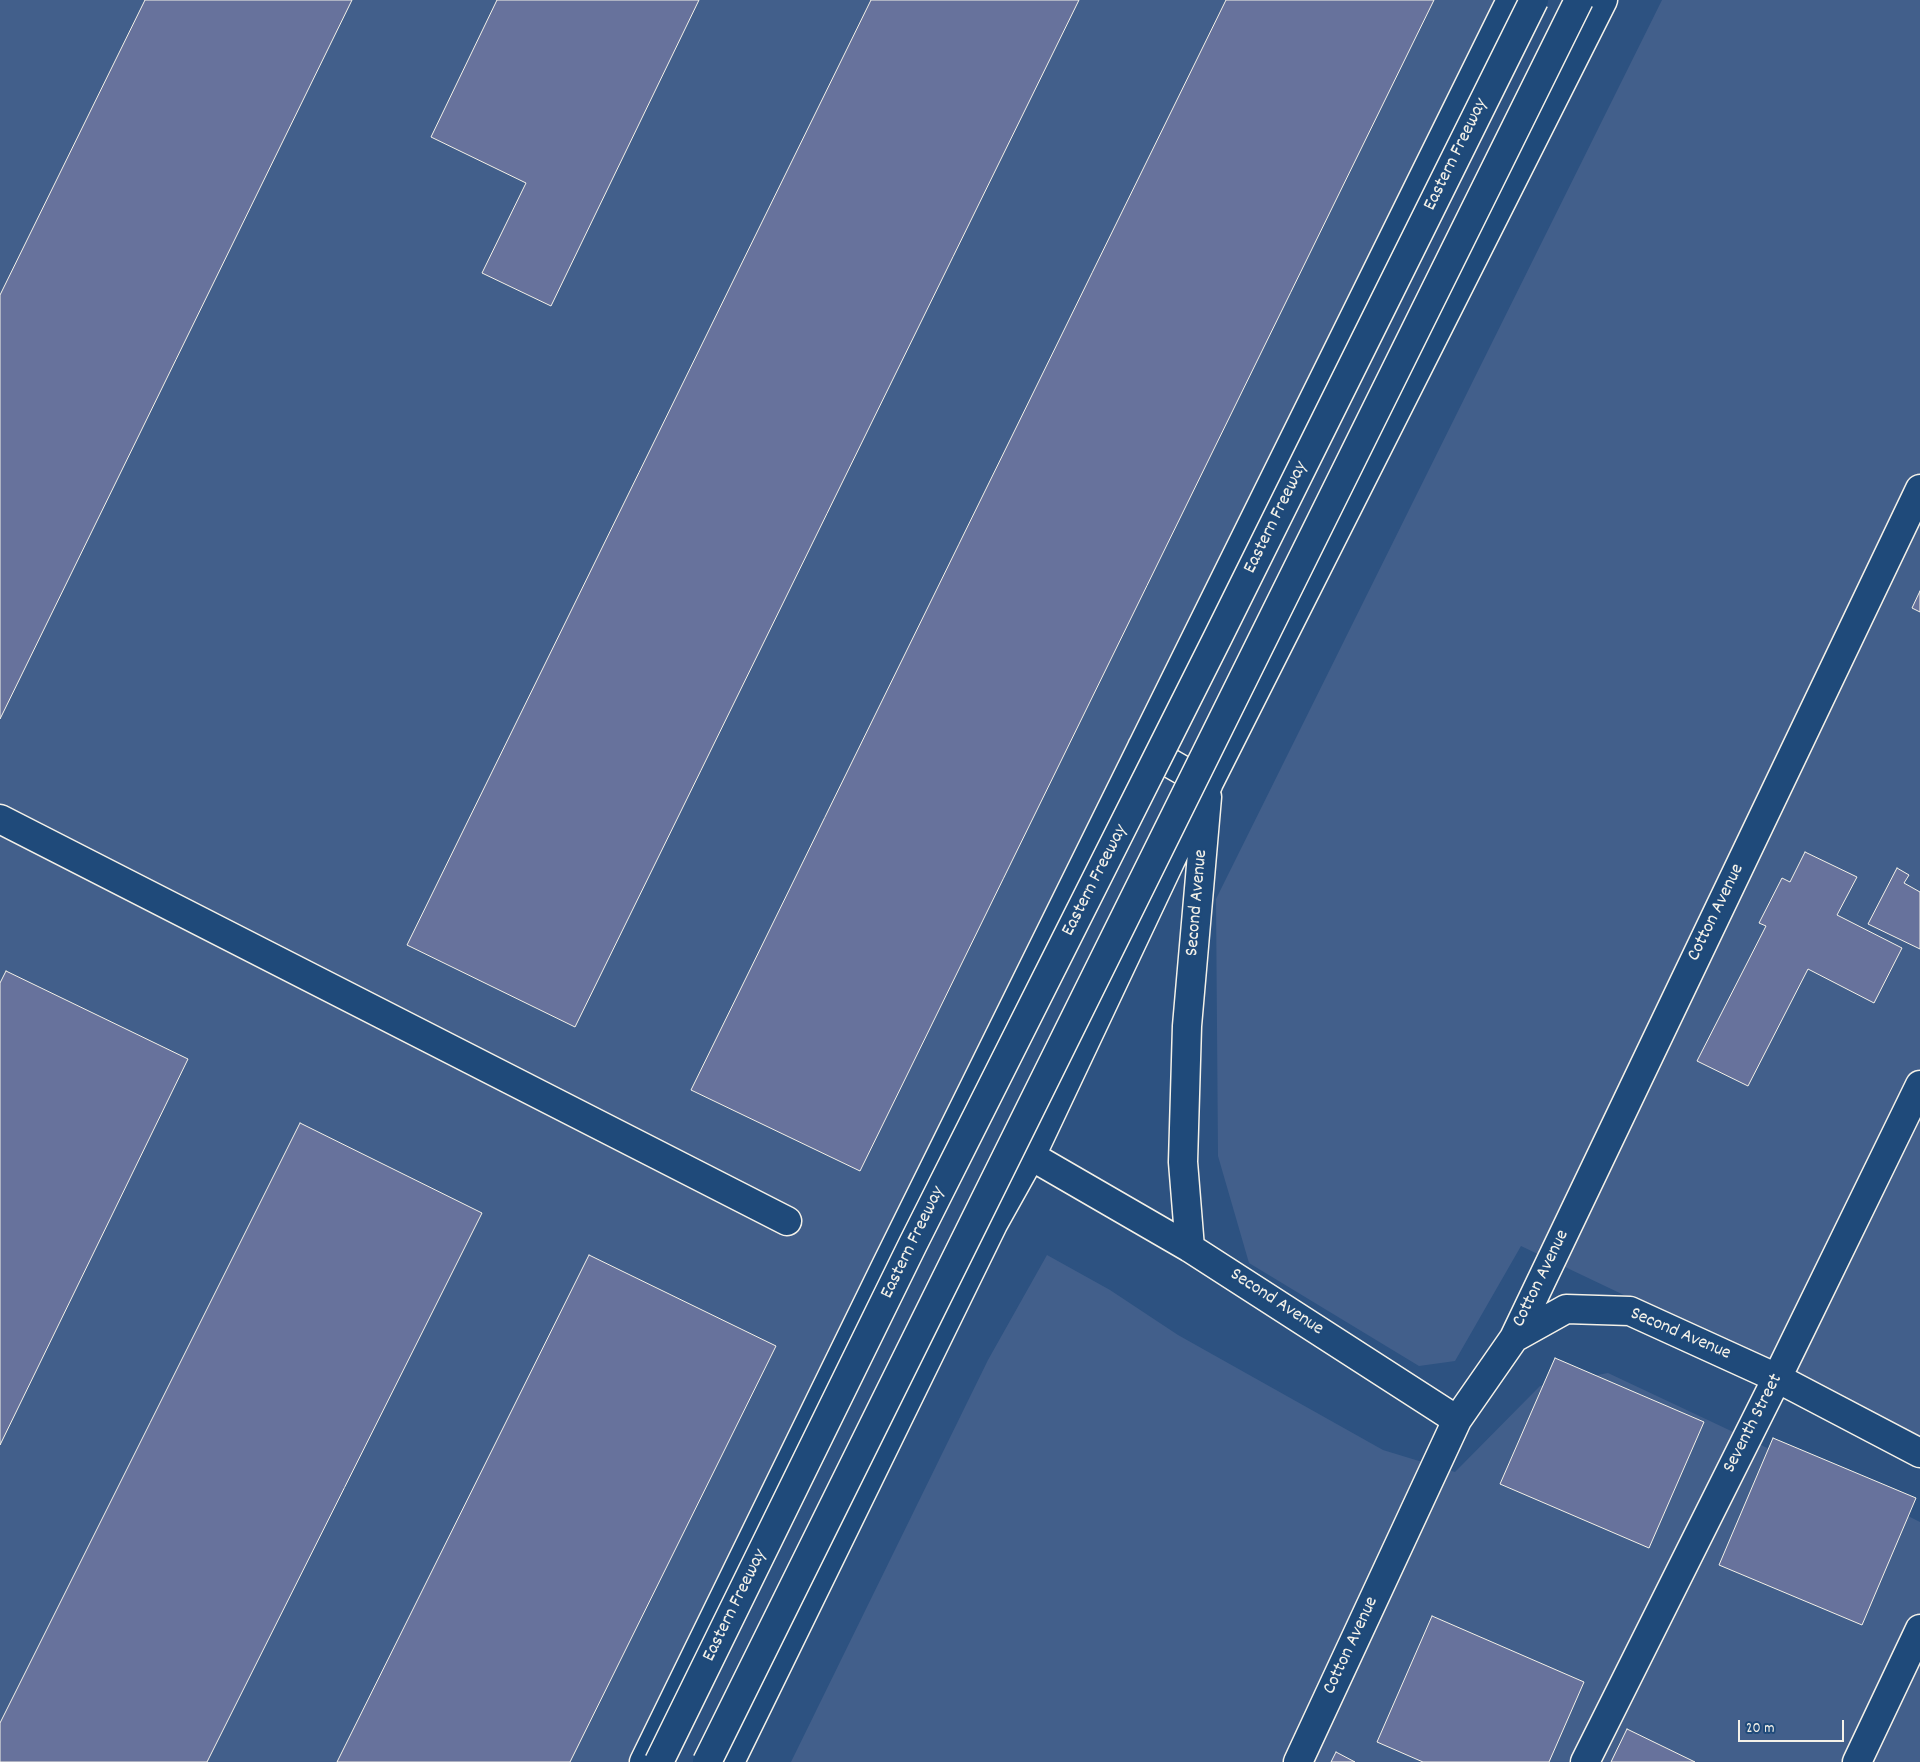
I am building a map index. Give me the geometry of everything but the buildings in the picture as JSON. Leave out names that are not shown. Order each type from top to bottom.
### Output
[{"type":"main road","points":[[644,1762],[1511,0]]},
{"type":"main road","name":"Eastern Freeway","points":[[659,1762],[913,1244],[1222,630],[1534,0]]},
{"type":"main road","points":[[707,1762],[1579,0]]},
{"type":"main road","points":[[730,1762],[984,1242],[1031,1156],[1184,832],[1276,646],[1603,0]]},
{"type":"main road","name":"Cotton Avenue","points":[[1514,1338],[1920,489]]},
{"type":"main road","points":[[1142,747],[1208,786]]},
{"type":"main road","name":"Second Avenue","points":[[1190,1248],[1183,1162],[1187,1026],[1208,786]]},
{"type":"main road","points":[[0,819],[787,1221]]},
{"type":"main road","name":"Seventh Street","points":[[1585,1762],[1777,1378],[1920,1085]]},
{"type":"main road","name":"Second Avenue","points":[[1031,1156],[1190,1248],[1457,1420],[1514,1338],[1566,1309],[1630,1311],[1777,1378],[1920,1453]]},
{"type":"main road","name":"Cotton Avenue","points":[[1298,1762],[1457,1420]]},
{"type":"main road","points":[[1857,1762],[1920,1629]]},
{"type":"shaded area","points":[[0,0],[1505,0],[637,1762],[0,1762]]},
{"type":"shaded area","points":[[1662,0],[1920,0],[1920,1436],[1521,1246],[1455,1361],[1419,1366],[1249,1263],[1218,1156],[1216,899]]},
{"type":"shaded area","points":[[1047,1255],[1110,1290],[1178,1335],[1383,1450],[1455,1472],[1540,1386],[1608,1373],[1920,1522],[1920,1762],[791,1762],[988,1360]]}]
